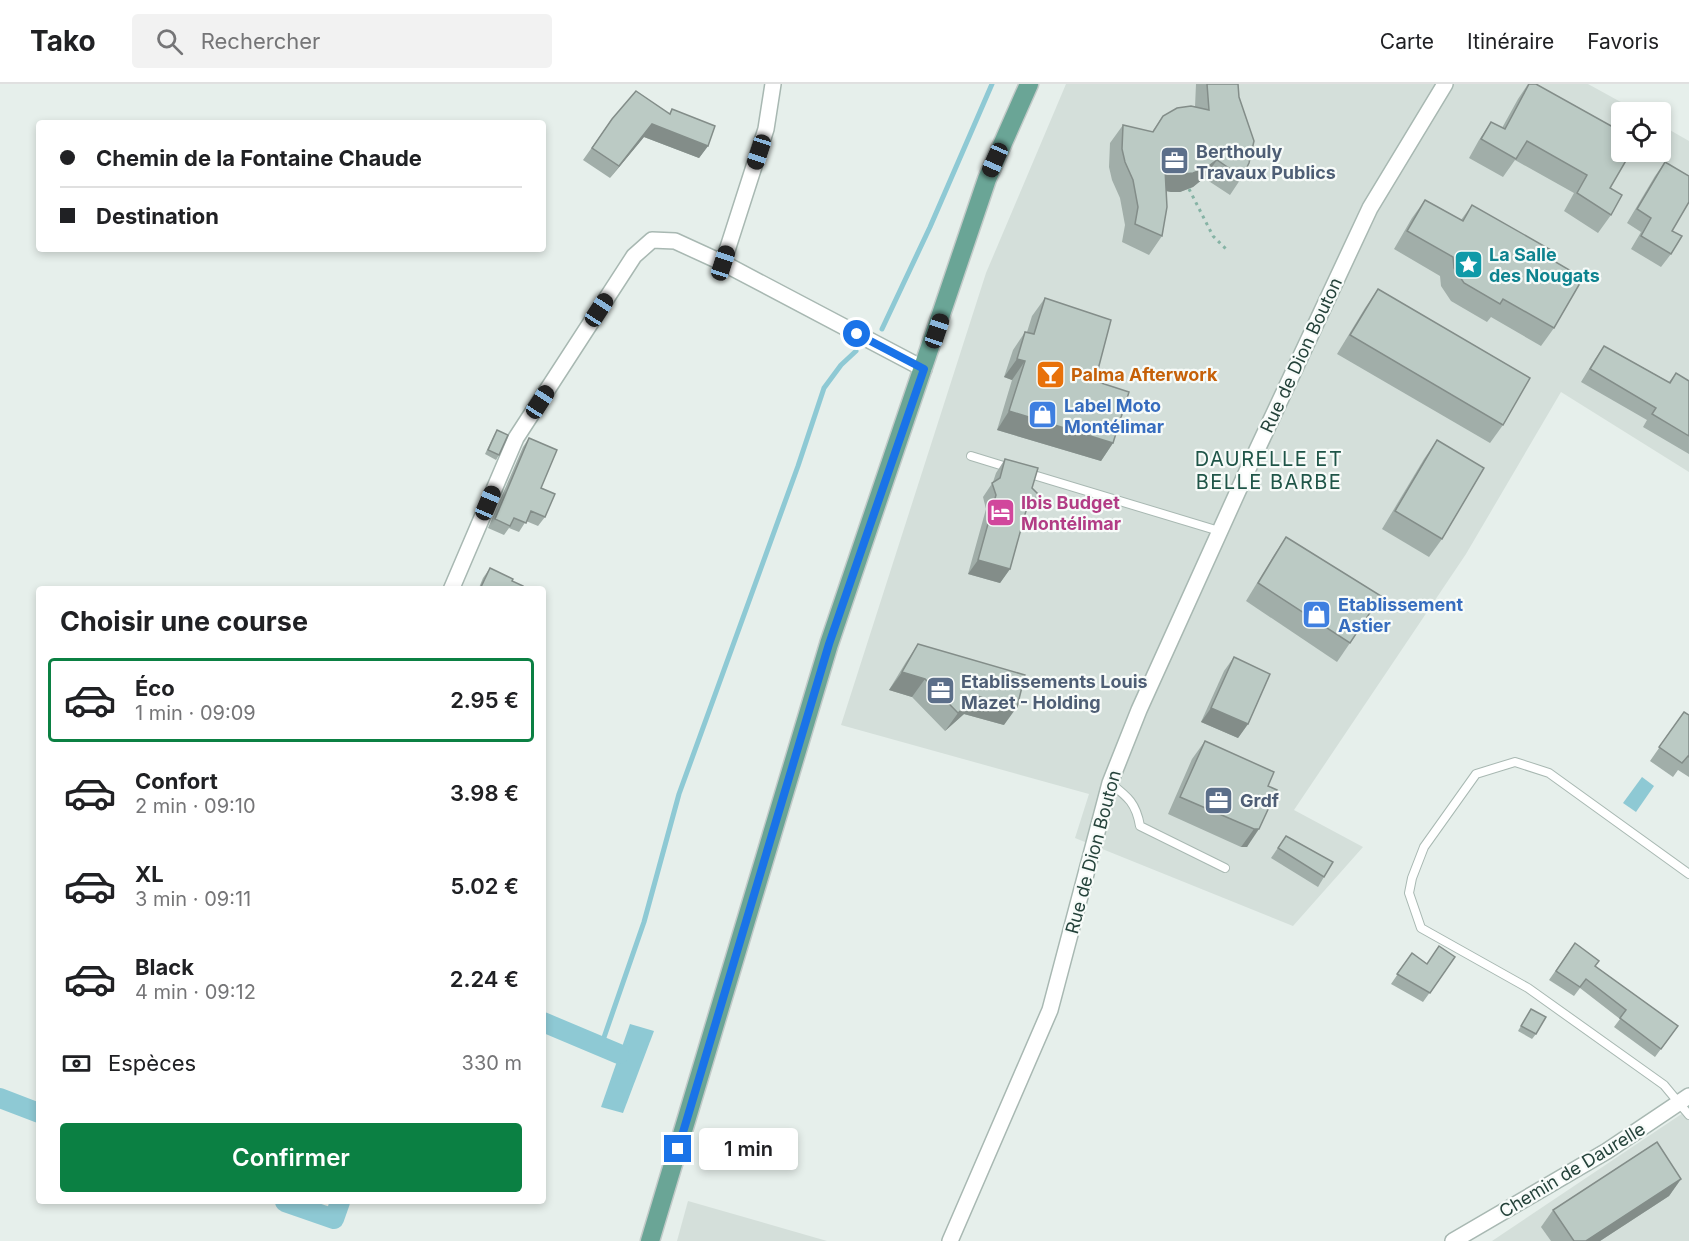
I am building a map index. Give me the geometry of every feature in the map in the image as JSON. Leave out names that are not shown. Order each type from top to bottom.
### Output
[{"type":"main road","points":[[650,1241],[829,644],[987,179],[1029,84]]},
{"type":"street","points":[[723,263],[766,129],[772,84]]},
{"type":"street","name":"Rue de Dion Bouton","points":[[950,1241],[1050,1010],[1110,783],[1139,710],[1219,531],[1370,208],[1445,84]]},
{"type":"street","points":[[453,586],[516,438],[634,256],[652,240],[675,241],[723,263],[924,369]]},
{"type":"street","name":"Chemin de Daurelle","points":[[1458,1240],[1607,1151],[1684,1099]]},
{"type":"lane","points":[[971,456],[1219,531]]},
{"type":"lane","points":[[1689,874],[1549,773],[1515,762],[1476,774],[1424,847],[1409,893],[1421,928],[1528,988],[1684,1099],[1689,1115]]},
{"type":"lane","points":[[1110,783],[1128,796],[1137,811],[1140,826],[1225,868]]},
{"type":"path","points":[[1189,189],[1213,237],[1227,250]]},
{"type":"shaded area","points":[[1066,84],[1588,84],[1621,102],[1611,102],[1611,162],[1671,162],[1671,131],[1689,141],[1689,472],[1561,392],[1466,554],[1294,810],[1363,847],[1293,926],[1075,838],[1089,794],[841,725],[986,273]]},
{"type":"shaded area","points":[[1689,1109],[1689,1241],[1492,1241]]},
{"type":"shaded area","points":[[688,1201],[827,1241],[677,1241]]},
{"type":"water","points":[[1642,777],[1654,786],[1636,812],[1623,803]]},
{"type":"water","points":[[630,1024],[654,1031],[623,1113],[601,1107]]},
{"type":"building","points":[[1207,84],[1238,84],[1239,97],[1254,141],[1249,163],[1242,177],[1217,160],[1193,173],[1184,174],[1165,169],[1167,207],[1162,236],[1135,224],[1138,207],[1133,180],[1122,149],[1123,125],[1153,132],[1163,116],[1177,108],[1191,106],[1209,110]]},
{"type":"building","points":[[1529,84],[1536,84],[1611,126],[1611,162],[1625,162],[1610,188],[1622,195],[1611,215],[1577,193],[1587,175],[1527,141],[1516,159],[1481,139],[1491,122],[1505,129]]},
{"type":"building","points":[[636,91],[670,114],[672,109],[715,126],[708,146],[652,124],[619,166],[592,148],[612,119]]},
{"type":"building","points":[[1665,162],[1689,176],[1689,202],[1672,231],[1682,236],[1671,254],[1641,236],[1651,218],[1637,209]]},
{"type":"building","points":[[1425,200],[1463,221],[1472,205],[1551,250],[1547,257],[1583,278],[1554,328],[1503,299],[1500,304],[1464,283],[1454,268],[1453,257],[1407,231]]},
{"type":"building","points":[[1378,289],[1530,378],[1503,425],[1350,335]]},
{"type":"building","points":[[1045,298],[1111,320],[1095,381],[1129,392],[1113,443],[1009,411],[1025,361],[1017,359],[1025,332],[1034,334]]},
{"type":"building","points":[[1604,346],[1670,383],[1676,373],[1689,381],[1689,436],[1652,414],[1656,408],[1590,369]]},
{"type":"building","points":[[497,430],[508,435],[499,455],[488,450]]},
{"type":"building","points":[[529,438],[557,450],[541,488],[555,494],[545,517],[531,511],[526,523],[514,518],[510,526],[495,519]]},
{"type":"building","points":[[1437,440],[1484,468],[1442,539],[1395,511]]},
{"type":"building","points":[[1005,459],[1038,468],[1032,488],[1040,496],[1029,500],[1010,569],[978,560],[996,495],[992,483],[1000,478]]},
{"type":"building","points":[[1286,537],[1381,596],[1350,643],[1258,583]]},
{"type":"building","points":[[490,568],[523,586],[481,586]]},
{"type":"building","points":[[918,644],[1025,675],[1017,707],[977,696],[958,713],[925,679],[902,672]]},
{"type":"building","points":[[1234,657],[1270,674],[1248,724],[1211,708]]},
{"type":"building","points":[[1684,712],[1689,715],[1689,757],[1682,763],[1659,747]]},
{"type":"building","points":[[1205,741],[1274,772],[1268,786],[1277,790],[1259,829],[1254,829],[1180,797]]},
{"type":"building","points":[[1286,836],[1333,862],[1324,877],[1278,848]]},
{"type":"building","points":[[1575,943],[1599,961],[1595,966],[1678,1026],[1661,1049],[1620,1018],[1626,1010],[1586,979],[1580,987],[1556,971]]},
{"type":"building","points":[[1439,946],[1455,957],[1430,993],[1397,974],[1412,953],[1427,964]]},
{"type":"building","points":[[1531,1009],[1546,1017],[1536,1034],[1521,1026]]},
{"type":"building","points":[[1657,1142],[1681,1179],[1586,1241],[1574,1241],[1553,1210]]},
{"type":"waterway","points":[[882,329],[930,227],[992,84]]},
{"type":"waterway","points":[[601,1046],[644,922],[679,794],[824,388],[841,365],[856,351]]},
{"type":"waterway","points":[[546,1023],[619,1054]]},
{"type":"waterway","points":[[0,1098],[36,1112]]},
{"type":"waterway","points":[[291,1204],[334,1219],[339,1204]]},
{"type":"place","name":"Berthouly Travaux Publics","points":[[1175,161]]},
{"type":"place","name":"La Salle des Nougats","points":[[1468,264]]},
{"type":"place","name":"Palma Afterwork","points":[[1050,374]]},
{"type":"place","name":"Label Moto Montélimar","points":[[1043,415]]},
{"type":"place","name":"Ibis Budget Montélimar","points":[[1000,512]]},
{"type":"place","name":"Etablissement Astier","points":[[1317,614]]},
{"type":"place","name":"Etablissements Louis Mazet - Holding","points":[[940,691]]},
{"type":"place","name":"Grdf","points":[[1219,800]]},
{"type":"district","name":"DAURELLE ET BELLE BARBE","points":[[1269,470]]},
{"type":"route","points":[[678,1149],[829,644],[924,369],[857,334]]}]
